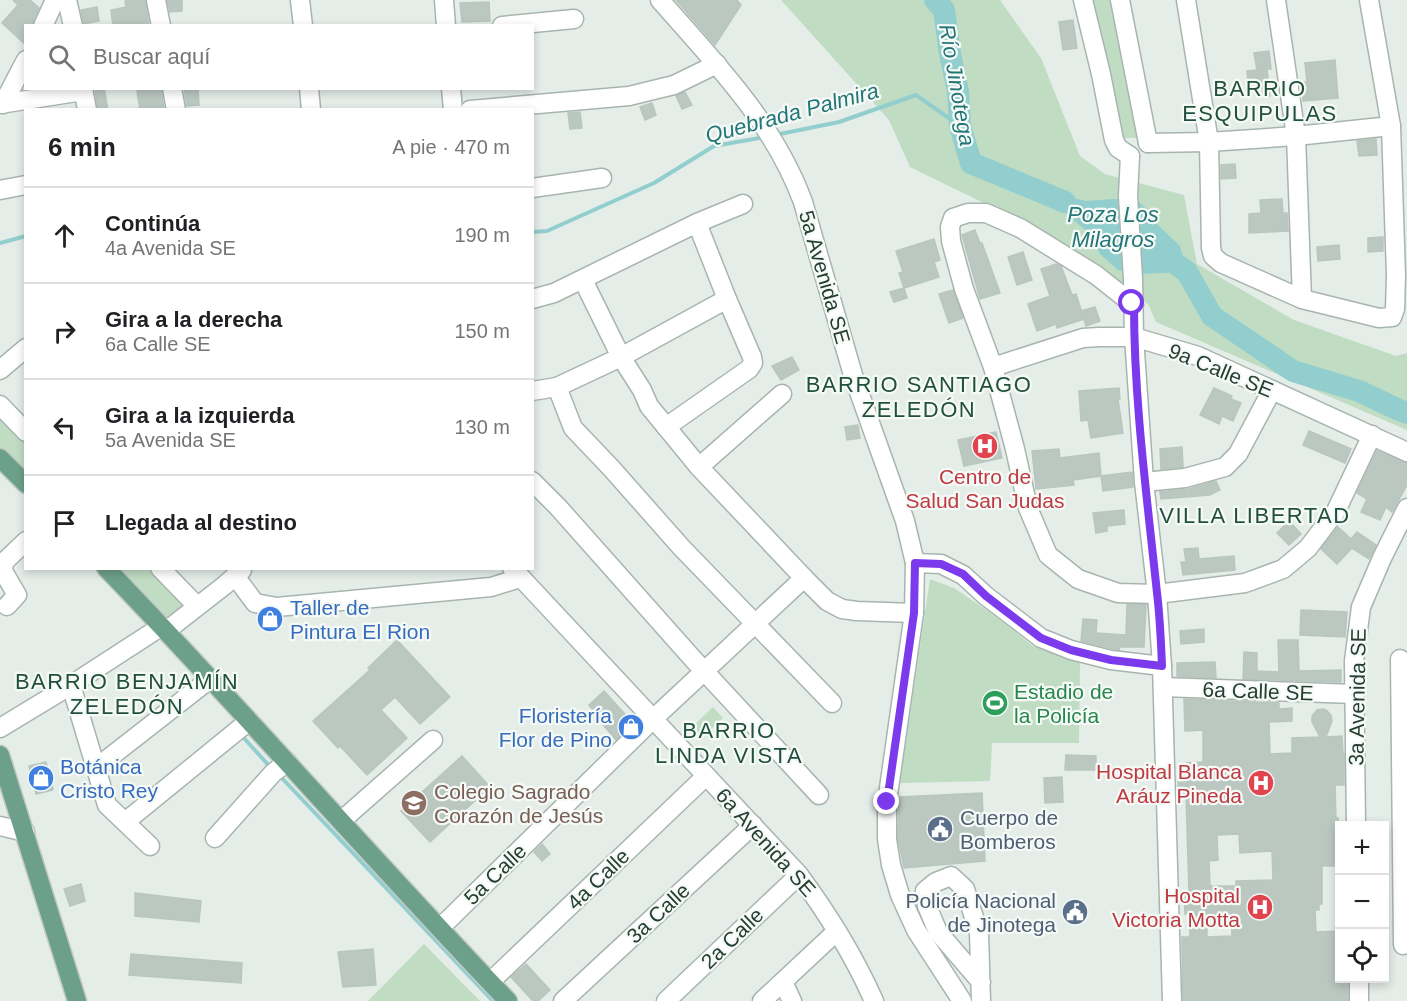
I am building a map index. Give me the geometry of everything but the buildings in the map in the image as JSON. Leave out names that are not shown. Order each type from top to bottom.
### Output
[{"type":"main road","points":[[0,458],[24,482]]},
{"type":"main road","points":[[108,570],[508,1001]]},
{"type":"main road","points":[[0,755],[77,1001]]},
{"type":"street","points":[[44,24],[56,0]]},
{"type":"street","points":[[67,0],[73,24]]},
{"type":"street","points":[[156,0],[161,24]]},
{"type":"street","points":[[300,0],[303,24]]},
{"type":"street","points":[[444,0],[446,24]]},
{"type":"street","name":"5a Avenida SE","points":[[660,0],[740,91],[770,136],[792,175],[803,202],[853,375],[905,521],[915,563],[914,613],[888,791],[887,839],[891,865],[900,895],[916,930],[962,1001]]},
{"type":"street","points":[[1083,0],[1114,140],[1118,148],[1130,156]]},
{"type":"street","points":[[1120,0],[1148,143]]},
{"type":"street","points":[[1186,0],[1209,142],[1213,256],[1221,263],[1302,299],[1380,318],[1392,317],[1401,275],[1391,126],[1369,0]]},
{"type":"street","points":[[1276,0],[1296,136],[1302,299]]},
{"type":"street","points":[[523,24],[574,19]]},
{"type":"street","points":[[2,104],[24,64]]},
{"type":"street","points":[[493,108],[629,96],[674,85],[717,64]]},
{"type":"street","points":[[2,104],[83,90],[87,108]]},
{"type":"street","points":[[172,90],[176,108]]},
{"type":"street","points":[[309,90],[311,108]]},
{"type":"street","points":[[451,90],[453,108]]},
{"type":"street","points":[[1130,156],[1148,143],[1209,142],[1296,136],[1391,126]]},
{"type":"street","points":[[1130,156],[1128,196],[1134,337],[1144,482],[1157,594],[1162,666],[1172,1001]]},
{"type":"street","points":[[534,188],[602,178]]},
{"type":"street","points":[[0,190],[24,185]]},
{"type":"street","points":[[534,298],[554,293],[583,280],[743,204]]},
{"type":"street","points":[[1134,305],[1096,275],[1020,228],[986,213],[968,213],[952,218],[951,241],[964,289],[993,367],[1028,508],[1048,555],[1078,579],[1118,593],[1157,594],[1245,583],[1283,569],[1308,548],[1336,511],[1372,435]]},
{"type":"street","points":[[666,427],[749,369],[753,363],[697,224]]},
{"type":"street","points":[[583,280],[621,357],[642,390],[649,406],[699,467],[804,578],[827,601],[842,609],[914,613]]},
{"type":"street","points":[[534,391],[557,387],[621,357],[727,299]]},
{"type":"street","name":"9a Calle SE","points":[[993,367],[1083,338],[1134,337],[1198,356],[1407,452]]},
{"type":"street","points":[[0,370],[24,350]]},
{"type":"street","points":[[557,387],[573,428],[681,547],[832,704]]},
{"type":"street","points":[[1144,482],[1185,478],[1225,467],[1238,454],[1272,390]]},
{"type":"street","points":[[699,467],[782,394]]},
{"type":"street","points":[[0,405],[24,430]]},
{"type":"street","points":[[534,483],[819,795]]},
{"type":"street","name":"3a Avenida SE","points":[[1356,821],[1354,662],[1360,608],[1407,508]]},
{"type":"street","points":[[7,606],[17,595],[3,571],[4,562],[24,543]]},
{"type":"street","points":[[915,563],[941,564],[963,574],[986,596],[1041,638],[1071,650],[1111,660],[1162,666]]},
{"type":"street","points":[[162,570],[198,606]]},
{"type":"street","points":[[0,728],[164,629],[198,606],[239,572],[255,603],[277,607],[491,587],[516,573]]},
{"type":"street","name":"6a Avenida SE","points":[[516,573],[799,875],[837,931],[874,1001]]},
{"type":"street","name":"5a Calle","points":[[440,928],[704,670],[804,578]]},
{"type":"street","points":[[1389,945],[1405,945],[1400,659]]},
{"type":"street","points":[[96,768],[210,679]]},
{"type":"street","points":[[71,685],[107,806],[150,846]]},
{"type":"street","name":"6a Calle SE","points":[[1163,687],[1354,694]]},
{"type":"street","points":[[125,822],[249,721]]},
{"type":"street","points":[[341,821],[433,740]]},
{"type":"street","points":[[215,838],[273,773],[287,762]]},
{"type":"street","name":"4a Calle","points":[[490,982],[705,776]]},
{"type":"street","name":"3a Calle","points":[[564,1001],[753,825]]},
{"type":"street","points":[[0,826],[25,832]]},
{"type":"street","name":"2a Calle","points":[[666,1001],[799,875]]},
{"type":"street","points":[[981,982],[938,932],[927,906],[925,891],[936,882],[951,876],[965,889],[979,933],[981,982],[981,1001]]},
{"type":"street","points":[[762,1001],[837,931]]},
{"type":"street","points":[[783,982],[792,1001]]},
{"type":"street","points":[[1359,983],[1359,1001]]},
{"type":"green space","points":[[781,0],[1000,0],[1041,58],[1080,156],[1105,174],[1184,195],[1197,264],[1294,320],[1396,356],[1407,353],[1407,430],[1156,322],[1148,304],[1002,212],[910,167],[889,120]]},
{"type":"green space","points":[[1092,0],[1113,0],[1142,138],[1119,138]]},
{"type":"green space","points":[[0,400],[24,425],[24,474],[0,447]]},
{"type":"green space","points":[[113,570],[161,570],[195,606],[167,629]]},
{"type":"green space","name":"Estadio de la Policía","points":[[930,579],[954,588],[1033,646],[1080,663],[1079,743],[992,743],[990,781],[900,783]]},
{"type":"green space","points":[[713,707],[723,718],[701,739],[691,728]]},
{"type":"green space","points":[[424,944],[480,1001],[368,1001]]},
{"type":"water","name":"Poza Los Milagros","points":[[1037,190],[1086,201],[1137,200],[1180,246],[1187,272],[1139,274],[1118,270],[1100,254],[1088,232]]},
{"type":"waterway","name":"Río Jinotega","points":[[935,0],[944,10],[958,91],[960,126],[971,163],[1065,202]]},
{"type":"waterway","name":"Quebrada Palmira","points":[[775,135],[839,122],[916,95],[960,126]]},
{"type":"waterway","name":"Quebrada Palmira","points":[[534,232],[547,231],[654,183],[714,146],[765,137]]},
{"type":"waterway","name":"Quebrada Palmira","points":[[0,243],[24,237]]},
{"type":"waterway","name":"Río Jinotega","points":[[1162,254],[1187,272],[1212,316],[1293,371],[1359,391],[1407,413]]},
{"type":"waterway","points":[[242,736],[272,769]]},
{"type":"waterway","points":[[280,776],[493,1001]]},
{"type":"place","name":"Centro de Salud San Judas","points":[[985,446]]},
{"type":"place","name":"Taller de Pintura El Rion","points":[[270,619]]},
{"type":"place","name":"Estadio de la Policía","points":[[995,703]]},
{"type":"place","name":"Floristería Flor de Pino","points":[[631,727]]},
{"type":"place","name":"Botánica Cristo Rey","points":[[41,778]]},
{"type":"place","name":"Hospital Blanca Aráuz Pineda","points":[[1261,783]]},
{"type":"place","name":"Colegio Sagrado Corazón de Jesús","points":[[414,803]]},
{"type":"place","name":"Cuerpo de Bomberos","points":[[940,829]]},
{"type":"place","name":"Hospital Victoria Motta","points":[[1260,907]]},
{"type":"place","name":"Policía Nacional de Jinotega","points":[[1075,912]]},
{"type":"district","name":"BARRIO ESQUIPULAS","points":[[1260,100]]},
{"type":"district","name":"BARRIO SANTIAGO ZELEDÓN","points":[[919,396]]},
{"type":"district","name":"VILLA LIBERTAD","points":[[1255,515]]},
{"type":"district","name":"BARRIO BENJAMÍN ZELEDÓN","points":[[127,694]]},
{"type":"district","name":"BARRIO LINDA VISTA","points":[[729,742]]},
{"type":"route","points":[[887,802],[914,613],[915,563],[941,564],[963,574],[986,596],[1041,638],[1071,650],[1111,660],[1162,666],[1157,594],[1144,482],[1134,337],[1134,305],[1132,303]]}]
